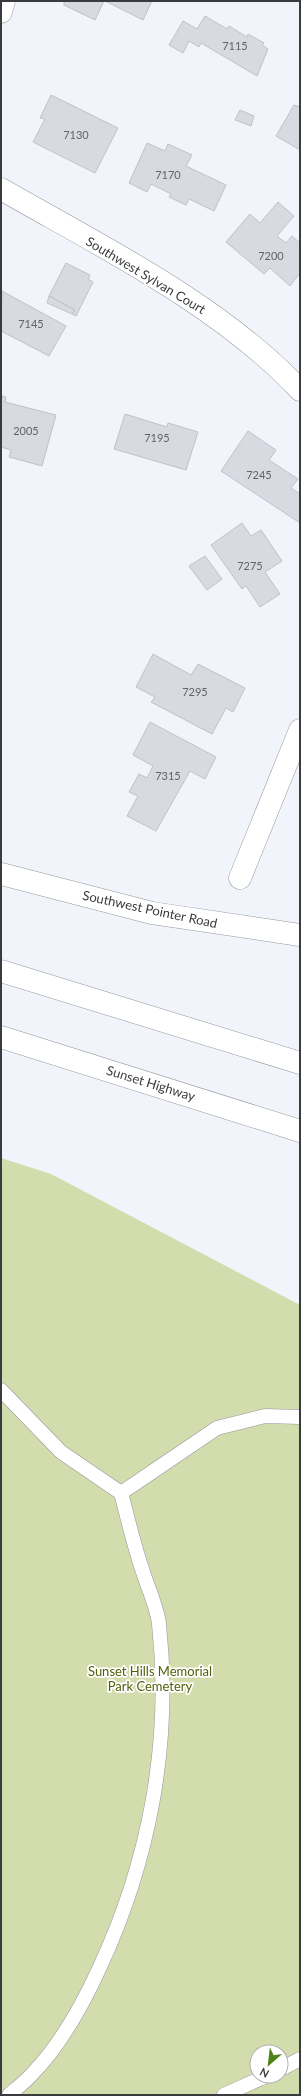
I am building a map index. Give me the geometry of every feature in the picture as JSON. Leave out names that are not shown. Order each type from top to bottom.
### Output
[{"type":"main road","points":[[1,12],[4,1]]},
{"type":"main road","name":"Southwest Sylvan Court","points":[[1,189],[174,289],[208,312],[256,350],[286,375],[300,390]]},
{"type":"main road","points":[[240,878],[300,730]]},
{"type":"main road","name":"Southwest Pointer Road","points":[[1,874],[152,913],[300,935]]},
{"type":"main road","points":[[1,971],[300,1063]]},
{"type":"main road","name":"Sunset Highway","points":[[1,1037],[300,1131]]},
{"type":"lane","points":[[1,1390],[61,1452],[121,1493],[138,1557],[159,1622],[163,1687],[159,1758],[144,1847],[118,1929],[86,1998],[59,2041],[33,2073],[9,2095]]},
{"type":"lane","points":[[121,1493],[217,1428],[265,1416],[300,1417]]},
{"type":"lane","points":[[289,2065],[300,2059]]},
{"type":"lane","points":[[224,2095],[249,2084]]},
{"type":"green space","name":"Sunset Hills Memorial Park Cemetery","points":[[1,1158],[51,1174],[300,1305],[300,2095],[1,2095]]},
{"type":"building","points":[[64,1],[104,1],[95,20],[64,5]]},
{"type":"building","points":[[105,1],[152,1],[143,20]]},
{"type":"building","points":[[205,16],[227,29],[229,26],[247,37],[248,34],[264,43],[262,45],[268,49],[257,76],[201,43],[199,47],[189,41],[183,53],[169,45],[183,21],[197,29]]},
{"type":"building","points":[[51,95],[118,128],[95,173],[33,142],[45,119],[40,118]]},
{"type":"building","points":[[294,105],[300,107],[300,150],[276,136]]},
{"type":"building","points":[[240,110],[254,116],[251,126],[235,120]]},
{"type":"building","points":[[147,143],[165,151],[168,144],[192,155],[186,166],[226,185],[214,211],[189,199],[186,205],[169,197],[171,194],[151,184],[147,192],[129,183]]},
{"type":"building","points":[[278,202],[294,216],[277,236],[286,243],[292,236],[300,243],[300,273],[290,286],[270,268],[264,274],[226,242],[250,214],[260,223]]},
{"type":"building","points":[[66,263],[90,275],[88,279],[93,282],[76,316],[72,314],[75,310],[49,296]]},
{"type":"building","points":[[2,291],[66,326],[49,356],[1,331]]},
{"type":"building","points":[[49,296],[75,310],[72,314],[47,303]]},
{"type":"building","points":[[1,396],[6,397],[5,402],[56,415],[42,466],[9,457],[11,450],[1,447]]},
{"type":"building","points":[[125,414],[167,427],[168,423],[198,432],[186,470],[114,449]]},
{"type":"building","points":[[248,431],[276,450],[269,460],[298,479],[291,488],[300,494],[300,523],[221,471]]},
{"type":"building","points":[[242,523],[251,536],[261,530],[282,561],[265,572],[280,594],[260,607],[246,586],[242,589],[211,545]]},
{"type":"building","points":[[205,556],[222,579],[207,590],[189,566]]},
{"type":"building","points":[[153,654],[191,675],[198,664],[245,688],[233,712],[226,708],[212,734],[151,702],[155,697],[136,687]]},
{"type":"building","points":[[150,722],[216,757],[205,779],[190,771],[156,831],[127,816],[138,796],[129,792],[139,774],[147,778],[153,766],[133,755]]}]
